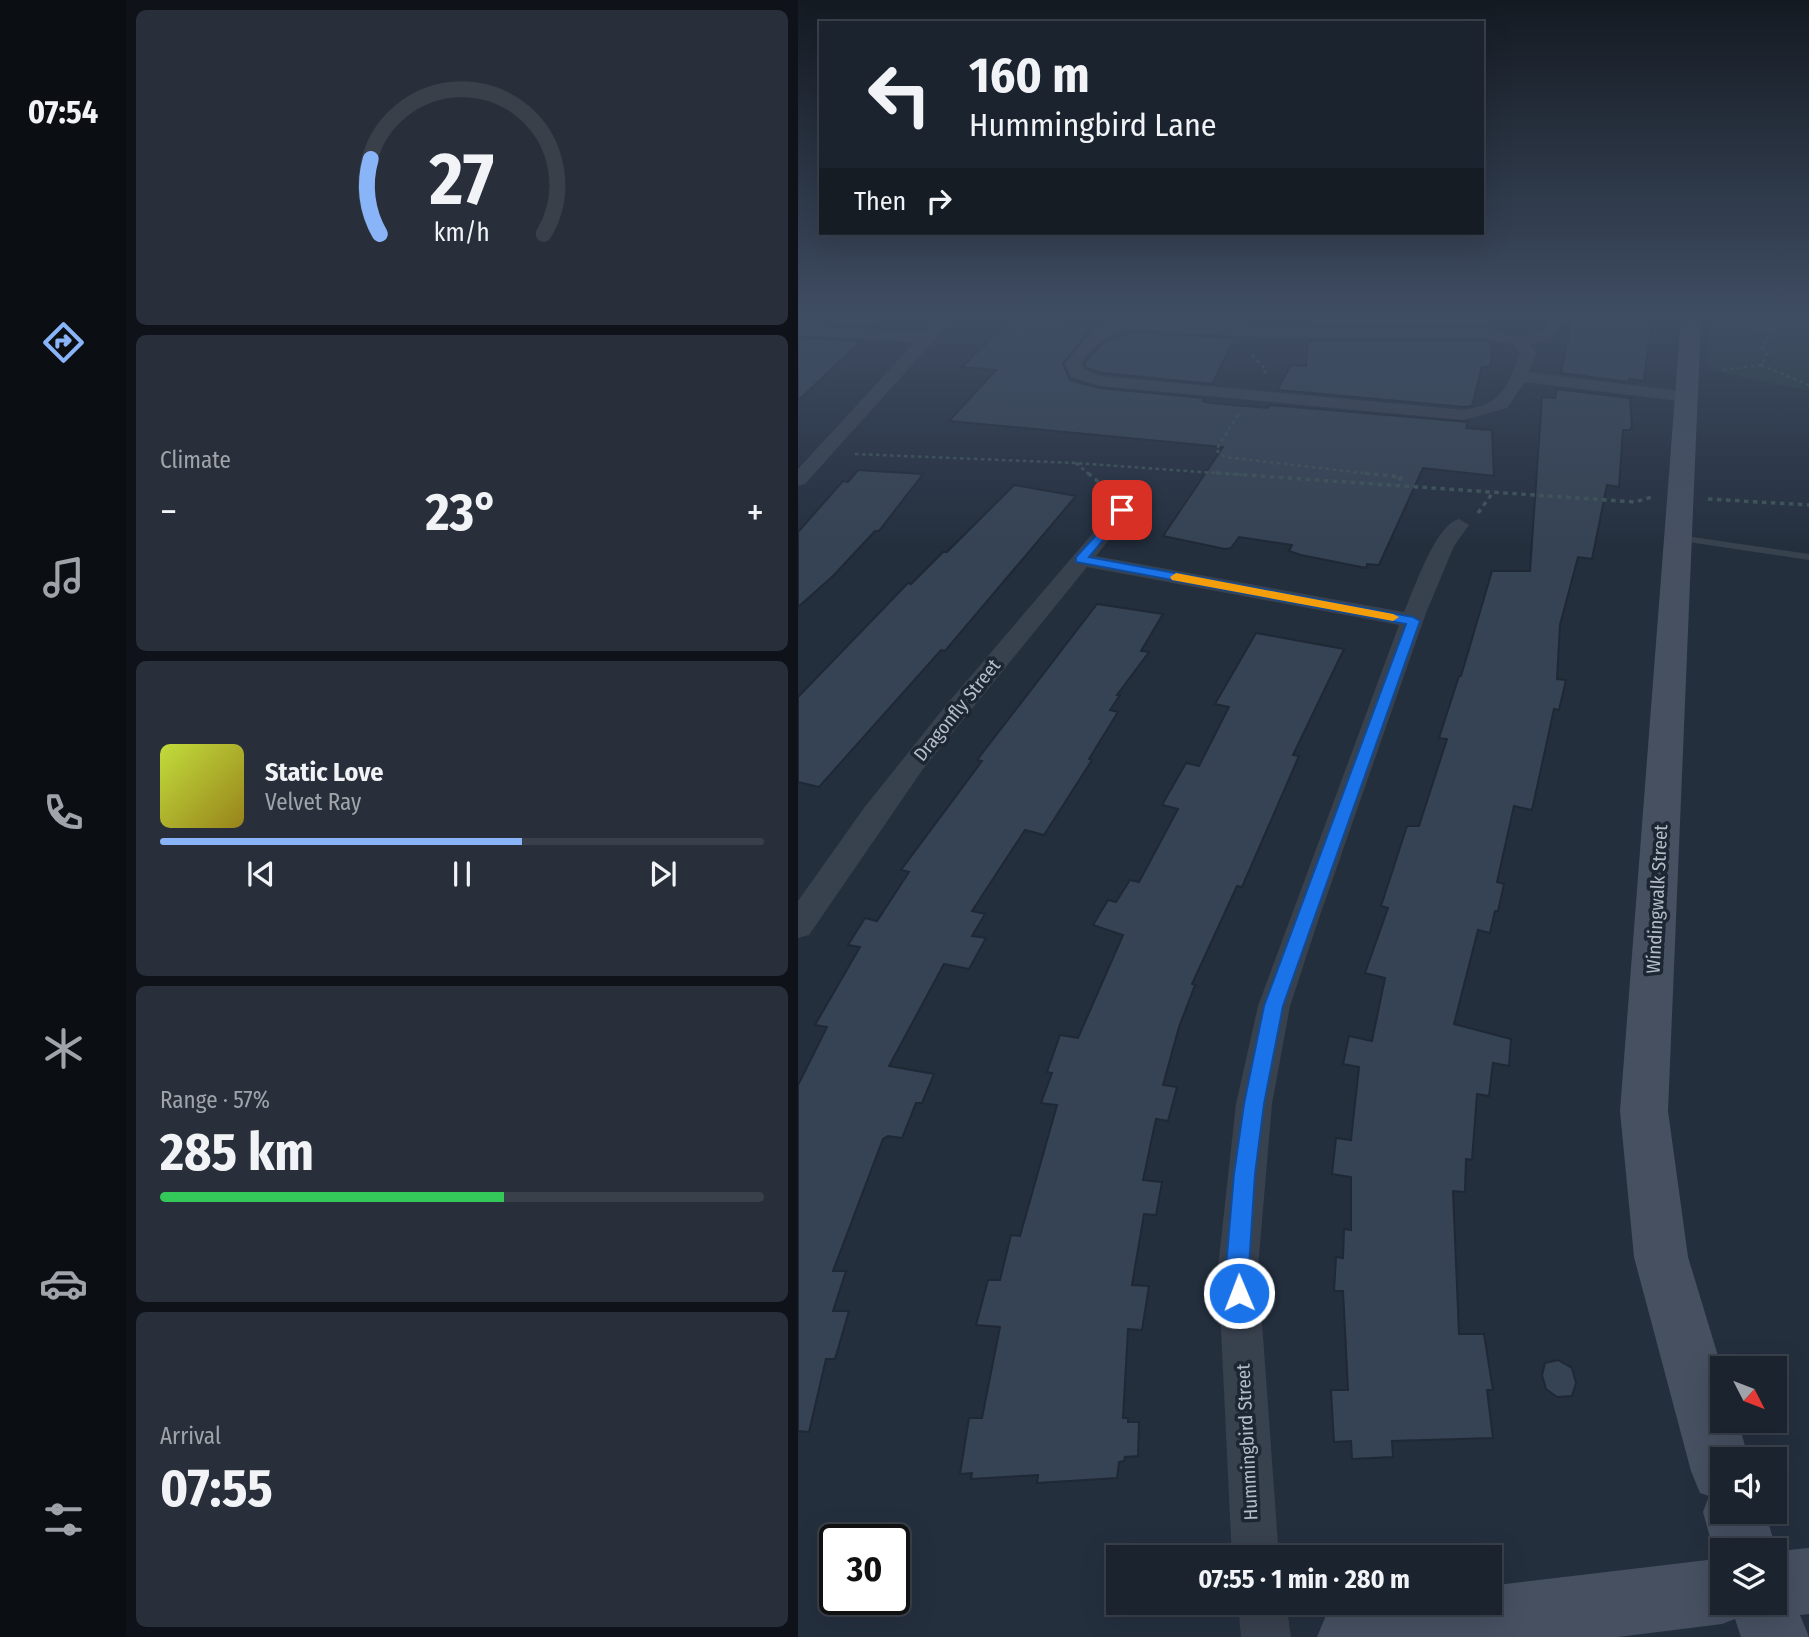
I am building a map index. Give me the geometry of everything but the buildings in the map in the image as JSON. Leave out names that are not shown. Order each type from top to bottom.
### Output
[{"type":"street","points":[[798,480],[875,394]]},
{"type":"street","points":[[1245,394],[1464,415],[1498,409],[1508,394]]},
{"type":"street","points":[[1666,394],[1687,397]]},
{"type":"street","name":"Windingwalk Street","points":[[1687,397],[1644,1111],[1661,1257],[1715,1447]]},
{"type":"street","name":"Dragonfly Street","points":[[798,926],[862,829],[1080,559],[1128,504]]},
{"type":"street","name":"Hummingbird Street","points":[[1255,1545],[1238,1267],[1254,1104],[1274,1006],[1413,621],[1444,545],[1459,525]]},
{"type":"street","points":[[1080,559],[1413,621]]},
{"type":"street","points":[[1787,1583],[1809,1581]]},
{"type":"street","points":[[1351,1637],[1710,1592]]},
{"type":"street","points":[[1263,1615],[1266,1637]]},
{"type":"street","points":[[1767,1615],[1775,1637]]},
{"type":"lane","points":[[1679,538],[1809,557]]},
{"type":"path","points":[[1251,395],[1216,450],[1225,457],[1401,477],[1397,485]]},
{"type":"path","points":[[823,452],[1075,463],[1635,502],[1658,496]]},
{"type":"path","points":[[1075,463],[1128,504]]},
{"type":"path","points":[[1700,499],[1809,505]]},
{"type":"slow traffic","points":[[1176,577],[1393,617]]},
{"type":"route","points":[[1122,510],[1080,559],[1413,621],[1274,1006],[1254,1104],[1245,1174],[1238,1267],[1239,1293]]}]
